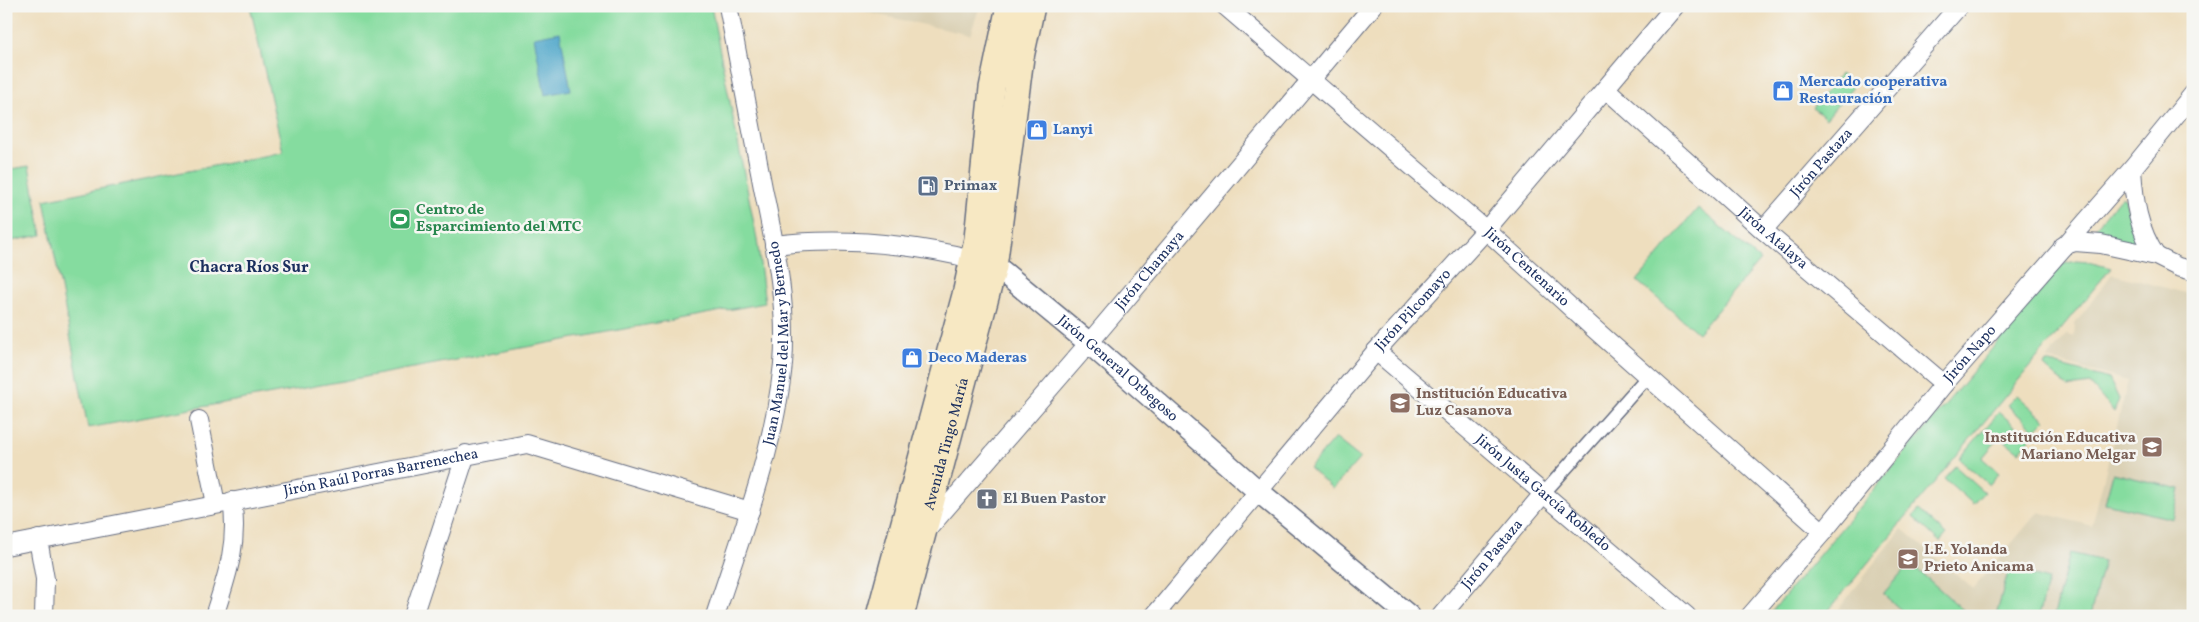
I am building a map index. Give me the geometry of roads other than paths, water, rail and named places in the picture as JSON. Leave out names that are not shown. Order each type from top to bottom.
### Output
[{"type":"main road","name":"Avenida Tingo María","points":[[1000,119],[1000,45],[1009,6]]},
{"type":"main road","name":"Avenida Tingo María","points":[[901,616],[924,532],[983,263],[977,239],[1000,119],[1021,57],[1032,6]]},
{"type":"main road","name":"Avenida Tingo María","points":[[879,616],[965,295],[983,263]]},
{"type":"street","name":"Juan Manuel del Mar y Bernedo","points":[[715,616],[765,464],[783,364],[784,330],[782,292],[774,245],[728,6]]},
{"type":"street","name":"Jirón Centenario","points":[[1225,6],[1486,230],[1823,532]]},
{"type":"street","name":"Jirón Chamaya","points":[[924,532],[1089,343],[1373,6]]},
{"type":"street","name":"Jirón Pilcomayo","points":[[1154,616],[1376,351],[1486,230],[1675,6]]},
{"type":"street","name":"Jirón Pastaza","points":[[1764,230],[1959,6]]},
{"type":"street","name":"Jirón Atalaya","points":[[1606,89],[1764,230],[1944,384]]},
{"type":"street","name":"Jirón Napo","points":[[1750,616],[1823,532],[1944,384],[2132,169],[2193,94]]},
{"type":"street","points":[[2132,169],[2139,222],[2147,242],[2156,256]]},
{"type":"street","name":"Jirón General Orbegoso","points":[[774,245],[824,240],[873,241],[938,251],[983,263],[1003,272],[1089,343],[1258,491],[1410,616]]},
{"type":"street","points":[[2063,246],[2085,242],[2156,256],[2178,267],[2193,271]]},
{"type":"street","name":"Jirón Justa García Robledo","points":[[1376,351],[1687,616]]},
{"type":"street","points":[[1543,494],[1648,376]]},
{"type":"street","points":[[199,420],[224,503],[236,532],[234,548],[214,616]]},
{"type":"street","name":"Jirón Raúl Porras Barrenechea","points":[[6,546],[466,454],[527,444],[750,511]]},
{"type":"street","points":[[413,616],[466,454]]},
{"type":"street","name":"Jirón Pastaza","points":[[1441,616],[1543,494]]},
{"type":"street","points":[[38,539],[45,579],[44,616]]},
{"type":"water","points":[[560,32],[571,90],[545,95],[534,37]]},
{"type":"place","name":"Mercado cooperativa Restauración","points":[[1783,91]]},
{"type":"place","name":"Lanyi","points":[[1037,130]]},
{"type":"place","name":"Primax","points":[[928,186]]},
{"type":"place","name":"Centro de Esparcimiento del MTC","points":[[400,219]]},
{"type":"place","name":"Deco Maderas","points":[[912,358]]},
{"type":"place","name":"Institución Educativa Luz Casanova","points":[[1400,403]]},
{"type":"place","name":"Institución Educativa Mariano Melgar","points":[[2152,447]]},
{"type":"place","name":"El Buen Pastor","points":[[987,499]]},
{"type":"place","name":"I.E. Yolanda Prieto Anicama","points":[[1908,559]]},
{"type":"district","name":"Chacra Ríos Sur","points":[[249,268]]}]
